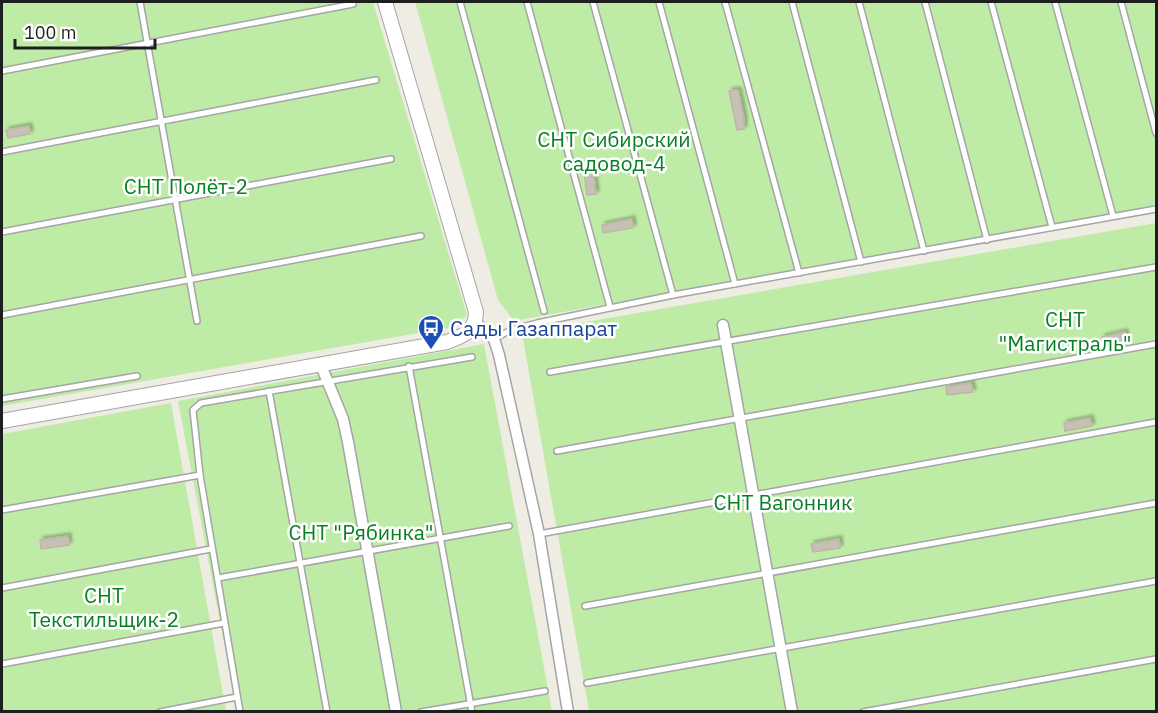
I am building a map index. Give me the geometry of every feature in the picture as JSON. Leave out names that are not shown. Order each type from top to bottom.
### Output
[{"type":"street","points":[[2,421],[447,342],[461,337],[476,323],[476,312],[385,2]]},
{"type":"street","points":[[476,323],[494,339],[524,457],[568,711]]},
{"type":"street","points":[[723,325],[792,711]]},
{"type":"street","points":[[320,363],[343,419],[396,711]]},
{"type":"lane","points":[[140,2],[188,280],[198,321]]},
{"type":"lane","points":[[2,71],[353,4],[352,2]]},
{"type":"lane","points":[[460,2],[544,311]]},
{"type":"lane","points":[[527,2],[610,307]]},
{"type":"lane","points":[[593,2],[673,295]]},
{"type":"lane","points":[[659,2],[735,284]]},
{"type":"lane","points":[[725,2],[799,273]]},
{"type":"lane","points":[[792,2],[861,262]]},
{"type":"lane","points":[[859,2],[924,252]]},
{"type":"lane","points":[[925,2],[987,240]]},
{"type":"lane","points":[[991,2],[1052,227]]},
{"type":"lane","points":[[1055,2],[1113,216]]},
{"type":"lane","points":[[1121,2],[1156,133]]},
{"type":"lane","points":[[2,152],[376,80]]},
{"type":"lane","points":[[2,232],[391,159]]},
{"type":"lane","points":[[494,339],[511,330],[610,307],[1156,209]]},
{"type":"lane","points":[[2,315],[421,236]]},
{"type":"lane","points":[[550,372],[1156,267]]},
{"type":"lane","points":[[557,451],[1156,344]]},
{"type":"lane","points":[[240,711],[200,475],[192,416],[197,404],[472,357]]},
{"type":"lane","points":[[409,366],[438,538],[472,711]]},
{"type":"lane","points":[[2,399],[136,376]]},
{"type":"lane","points":[[269,391],[327,711]]},
{"type":"lane","points":[[539,534],[1156,422]]},
{"type":"lane","points":[[2,510],[200,475]]},
{"type":"lane","points":[[585,606],[1156,503]]},
{"type":"lane","points":[[218,578],[509,526]]},
{"type":"lane","points":[[2,588],[211,549]]},
{"type":"lane","points":[[587,683],[1156,581]]},
{"type":"lane","points":[[2,664],[224,623]]},
{"type":"lane","points":[[862,711],[1156,659]]},
{"type":"lane","points":[[421,711],[545,692]]},
{"type":"lane","points":[[160,711],[237,698]]},
{"type":"green space","name":"СНТ Полёт-2","points":[[2,2],[373,2],[467,315],[453,327],[2,406]]},
{"type":"green space","name":"СНТ Сибирский садовод-4","points":[[415,2],[1156,2],[1156,205],[514,321],[498,300]]},
{"type":"green space","name":"СНТ Вагонник","points":[[1156,223],[1156,711],[589,711],[522,333]]},
{"type":"green space","name":"СНТ \"Рябинка\"","points":[[484,344],[552,711],[237,711],[178,401]]},
{"type":"green space","name":"СНТ Текстильщик-2","points":[[171,403],[226,711],[2,712],[2,434]]},
{"type":"building","points":[[738,90],[744,129],[737,130],[729,91]]},
{"type":"building","points":[[29,126],[30,134],[8,138],[6,130]]},
{"type":"building","points":[[593,170],[596,194],[587,195],[584,171]]},
{"type":"building","points":[[632,219],[633,228],[603,233],[602,225]]},
{"type":"building","points":[[1125,332],[1126,341],[1103,345],[1102,337]]},
{"type":"building","points":[[971,383],[973,392],[947,395],[946,387]]},
{"type":"building","points":[[1090,418],[1092,426],[1065,431],[1064,423]]},
{"type":"building","points":[[68,536],[69,545],[41,549],[40,540]]},
{"type":"building","points":[[839,539],[840,548],[813,552],[811,544]]},
{"type":"place","name":"Сады Газаппарат","points":[[431,351]]},
{"type":"park label","name":"СНТ \"Магистраль\"","points":[[1065,331]]}]
